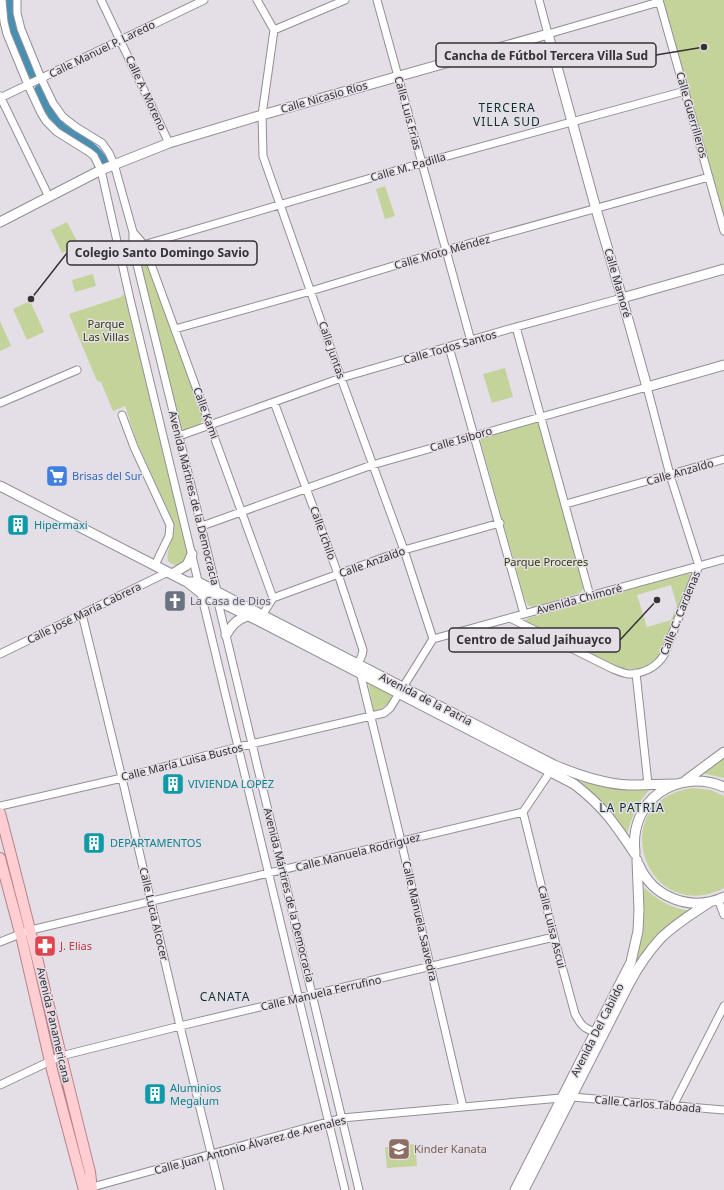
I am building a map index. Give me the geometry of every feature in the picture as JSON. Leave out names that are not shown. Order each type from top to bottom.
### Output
[{"type":"main road","name":"Avenida Panamericana","points":[[0,813],[31,930],[90,1172],[89,1189]]},
{"type":"main road","name":"Avenida Panamericana","points":[[0,858],[51,1061],[89,1189]]},
{"type":"street","name":"Avenida Mártires de la Democracia","points":[[2,0],[4,22],[7,34],[28,85],[46,121],[57,132],[94,156],[100,170],[345,1190]]},
{"type":"street","name":"Avenida Mártires de la Democracia","points":[[17,0],[17,13],[21,29],[53,103],[63,118],[102,144],[110,153],[114,164],[133,232],[133,248],[202,526],[217,591],[218,602],[359,1190]]},
{"type":"street","name":"Calle A. Moreno","points":[[101,0],[169,143]]},
{"type":"street","name":"Calle Manuel P. Laredo","points":[[0,97],[204,0]]},
{"type":"street","points":[[257,0],[274,30],[345,0]]},
{"type":"street","name":"Calle Luis Frias","points":[[377,0],[471,341]]},
{"type":"street","name":"Calle Mamoré","points":[[539,0],[596,209],[647,387],[670,475],[699,566]]},
{"type":"street","name":"Calle Nicasio Ríos","points":[[0,222],[100,170],[169,143],[262,114],[548,34],[659,1]]},
{"type":"street","name":"Calle Guerrilleros","points":[[659,1],[724,231]]},
{"type":"street","name":"Calle Juntas","points":[[274,30],[262,114],[263,156],[372,465],[404,550],[433,639]]},
{"type":"street","name":"Calle M. Padilla","points":[[133,248],[279,204],[685,91]]},
{"type":"street","points":[[0,97],[49,197]]},
{"type":"street","name":"Calle Moto Méndez","points":[[175,329],[311,291],[446,250],[709,177]]},
{"type":"street","name":"Calle Kami","points":[[133,232],[144,245],[273,598]]},
{"type":"street","name":"Calle Todos Santos","points":[[179,436],[341,378],[724,269]]},
{"type":"street","points":[[516,327],[566,504],[590,596]]},
{"type":"street","points":[[449,347],[500,523],[524,614]]},
{"type":"street","name":"Calle Isiboro","points":[[202,526],[372,465],[724,365]]},
{"type":"street","points":[[0,403],[77,370]]},
{"type":"street","name":"Calle Ichilo","points":[[274,402],[338,574],[363,650],[358,664]]},
{"type":"street","points":[[122,415],[134,447],[170,525],[169,536],[155,565]]},
{"type":"street","name":"Calle Anzaldo","points":[[566,504],[724,459]]},
{"type":"street","name":"Avenida de la Patria","points":[[0,486],[187,582],[201,593],[218,602],[247,616],[261,618],[358,664],[401,690],[552,768],[590,796],[603,809],[636,857],[642,872],[659,892],[671,898],[697,904],[717,899]]},
{"type":"street","name":"Calle Anzaldo","points":[[273,598],[404,550],[500,523]]},
{"type":"street","points":[[170,573],[188,565],[192,554]]},
{"type":"street","name":"Avenida Chimoré","points":[[433,639],[724,559]]},
{"type":"street","name":"Calle C. Cardenas","points":[[510,618],[613,669],[627,674],[636,673],[649,669],[660,662],[699,566]]},
{"type":"street","name":"Calle José María Cabrera","points":[[0,654],[170,573]]},
{"type":"street","name":"Avenida de la Patria","points":[[187,582],[198,582],[217,591],[261,618],[361,674],[401,690]]},
{"type":"street","points":[[261,618],[273,598]]},
{"type":"street","name":"Calle Lucia Alcocer","points":[[82,614],[220,1190]]},
{"type":"street","points":[[226,634],[232,624],[247,616]]},
{"type":"street","points":[[401,690],[433,639]]},
{"type":"street","name":"Calle Manuela Saavedra","points":[[358,664],[431,967],[463,1108]]},
{"type":"street","points":[[636,673],[648,784]]},
{"type":"street","name":"Calle María Luisa Bustos","points":[[0,806],[122,778],[238,747],[384,713],[390,708],[401,690]]},
{"type":"street","points":[[685,781],[724,752]]},
{"type":"street","points":[[523,812],[552,768]]},
{"type":"street","name":"Avenida de la Patria","points":[[552,768],[609,782],[628,785],[675,784]]},
{"type":"street","points":[[675,784],[685,781],[705,781],[724,787]]},
{"type":"street","name":"Avenida Del Cabildo","points":[[524,1190],[567,1098],[595,1032],[628,967],[636,947],[639,910],[635,831],[638,819],[653,797],[664,789],[675,784]]},
{"type":"street","name":"Calle Manuela Rodriguez","points":[[0,942],[31,930],[523,812]]},
{"type":"street","name":"Calle Luisa Ascui","points":[[523,812],[575,1014],[580,1024],[586,1029],[595,1032]]},
{"type":"street","points":[[717,899],[724,915]]},
{"type":"street","name":"Avenida Del Cabildo","points":[[515,1190],[641,962],[662,937],[675,926],[717,899]]},
{"type":"street","name":"Calle Manuela Ferrufino","points":[[0,1085],[61,1056],[180,1026],[554,937]]},
{"type":"street","points":[[673,1106],[724,1006]]},
{"type":"street","name":"Calle Carlos Taboada","points":[[567,1098],[724,1110]]},
{"type":"street","name":"Calle Juan Antonio Álvarez de Arenales","points":[[89,1189],[342,1118],[567,1098]]},
{"type":"green space","points":[[663,0],[724,0],[724,219]]},
{"type":"green space","points":[[385,186],[395,216],[385,219],[376,189]]},
{"type":"green space","points":[[67,222],[79,245],[62,253],[51,230]]},
{"type":"green space","name":"Parque Las Villas","points":[[139,249],[143,250],[203,417],[201,423],[198,425],[182,431],[138,251]]},
{"type":"green space","points":[[93,274],[96,286],[75,292],[72,280]]},
{"type":"green space","name":"Parque Las Villas","points":[[123,294],[125,297],[188,554],[188,557],[180,566],[172,564],[168,561],[168,552],[174,533],[174,523],[137,442],[125,406],[113,411],[101,382],[97,381],[69,314],[121,297]]},
{"type":"green space","points":[[30,301],[44,332],[27,340],[13,309]]},
{"type":"green space","points":[[0,321],[11,346],[0,351]]},
{"type":"green space","points":[[505,368],[513,397],[492,403],[483,374]]},
{"type":"green space","name":"Parque Proceres","points":[[538,423],[540,426],[584,586],[581,592],[577,594],[533,607],[528,605],[525,600],[480,440],[483,437]]},
{"type":"green space","name":"Parque Proceres","points":[[688,573],[691,575],[661,652],[647,665],[638,668],[629,669],[617,667],[605,662],[527,622],[526,620],[528,618]],"holes":[[[671,585],[677,606],[671,620],[647,627],[637,595]]]},
{"type":"green space","points":[[368,682],[393,694],[386,705],[374,711]]},
{"type":"green space","points":[[724,757],[724,778],[702,773]]},
{"type":"green space","points":[[573,779],[611,788],[650,789],[641,800],[631,821],[627,834],[603,804]]},
{"type":"green space","points":[[692,788],[711,790],[724,796],[724,888],[696,896],[673,891],[656,877],[645,858],[642,836],[648,815],[665,798]]},
{"type":"green space","points":[[644,888],[655,897],[666,903],[677,908],[691,911],[651,943],[632,969],[642,929]]},
{"type":"green space","points":[[415,1144],[417,1166],[387,1168],[385,1147]]},
{"type":"waterway","points":[[10,0],[12,26],[32,74]]},
{"type":"waterway","points":[[39,89],[44,101],[56,121],[66,130],[96,150],[104,161]]},
{"type":"place","name":"Cancha de Fútbol Tercera Villa Sud","points":[[704,47]]},
{"type":"place","name":"Colegio Santo Domingo Savio","points":[[31,299]]},
{"type":"place","name":"Brisas del Sur","points":[[57,476]]},
{"type":"place","name":"Hipermaxi","points":[[18,525]]},
{"type":"place","name":"Centro de Salud Jaihuayco","points":[[657,600]]},
{"type":"place","name":"La Casa de Dios","points":[[175,601]]},
{"type":"place","name":"VIVIENDA LOPEZ","points":[[173,784]]},
{"type":"place","name":"DEPARTAMENTOS","points":[[94,843]]},
{"type":"place","name":"J. Elias","points":[[45,946]]},
{"type":"place","name":"Aluminios Megalum","points":[[155,1094]]},
{"type":"place","name":"Kinder Kanata","points":[[399,1149]]},
{"type":"district","name":"TERCERA VILLA SUD","points":[[507,115]]},
{"type":"district","name":"LA PATRIA","points":[[632,808]]},
{"type":"district","name":"CANATA","points":[[225,997]]}]
